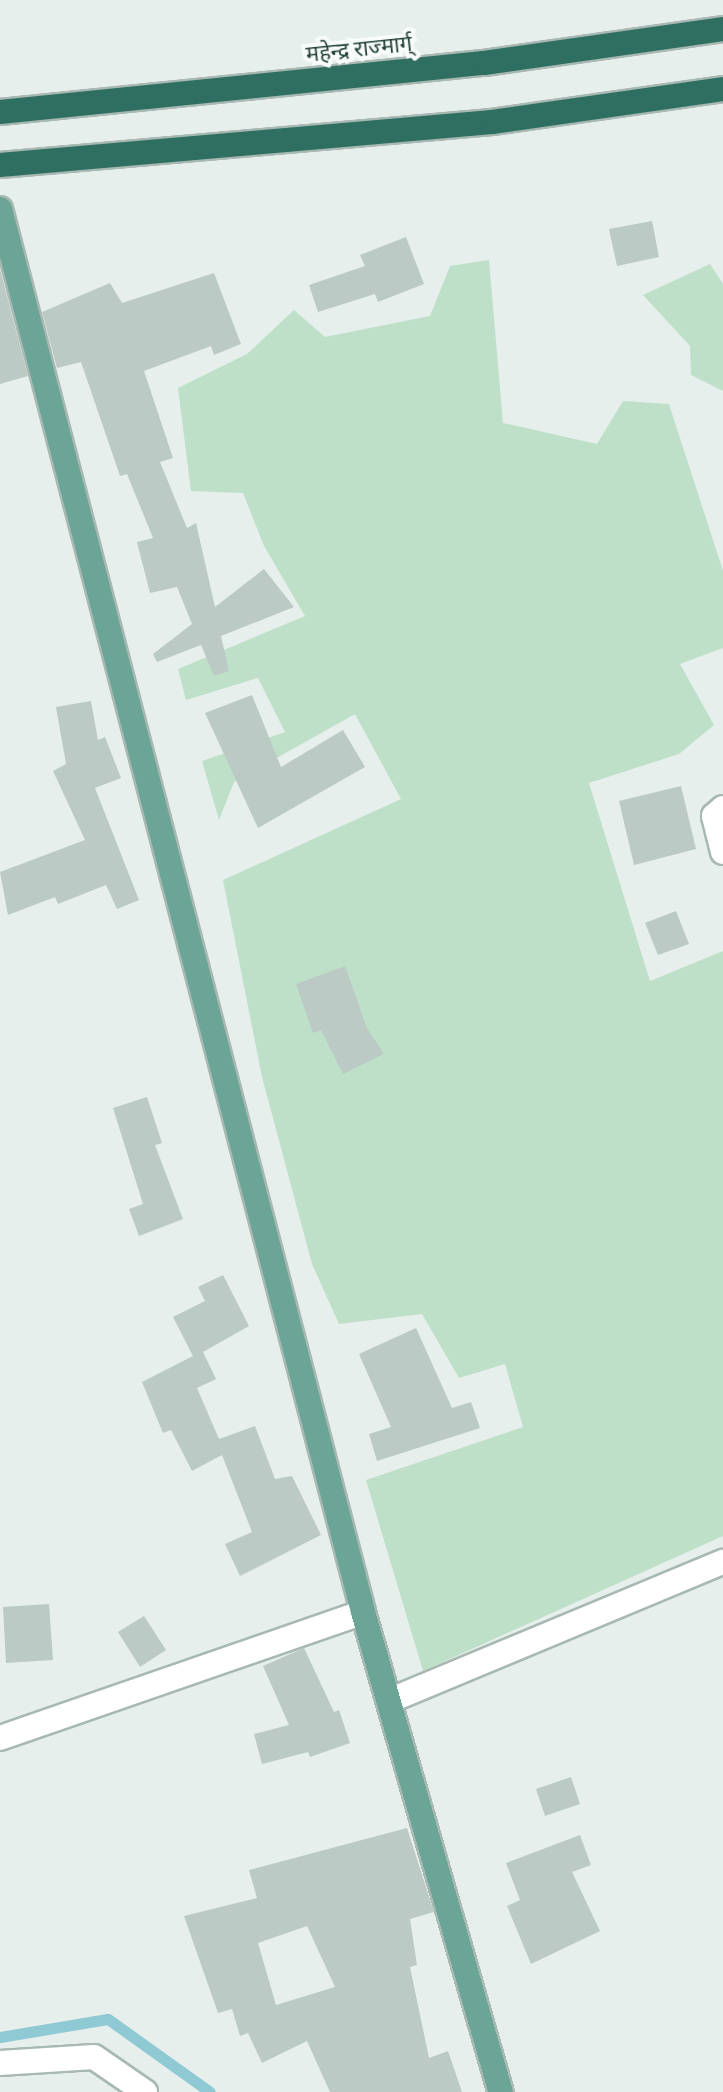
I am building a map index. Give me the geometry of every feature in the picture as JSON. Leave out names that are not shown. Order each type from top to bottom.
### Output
[{"type":"highway","name":"महेन्द्र राज्मार्ग्","points":[[0,112],[484,63],[723,29]]},
{"type":"highway","points":[[0,165],[492,122],[723,89]]},
{"type":"main road","points":[[0,209],[363,1612],[391,1700],[501,2092]]},
{"type":"street","points":[[723,808],[714,816],[723,852]]},
{"type":"street","points":[[391,1700],[723,1562]]},
{"type":"street","points":[[0,1738],[363,1612]]},
{"type":"street","points":[[0,2063],[94,2057],[145,2092]]},
{"type":"green space","points":[[489,260],[503,423],[597,444],[623,401],[669,404],[723,571],[723,648],[680,664],[714,725],[679,754],[589,783],[650,981],[723,951],[723,1536],[423,1671],[366,1480],[523,1427],[505,1364],[459,1378],[422,1314],[339,1324],[312,1264],[262,1077],[223,880],[401,799],[355,714],[234,782],[219,820],[202,761],[285,732],[258,678],[186,700],[178,669],[305,616],[264,546],[243,493],[191,491],[178,388],[247,354],[294,310],[325,337],[430,316],[450,266]]},
{"type":"green space","points":[[710,264],[723,284],[723,391],[691,375],[690,346],[643,295]]},
{"type":"building","points":[[652,221],[659,257],[617,266],[609,229]]},
{"type":"building","points":[[406,237],[424,284],[378,302],[375,294],[318,312],[309,285],[365,266],[360,255]]},
{"type":"building","points":[[0,269],[28,376],[0,384]]},
{"type":"building","points":[[214,273],[241,344],[214,355],[211,346],[144,371],[173,458],[160,462],[187,528],[196,523],[215,607],[264,569],[294,607],[221,636],[229,671],[214,676],[201,645],[157,662],[153,654],[192,624],[177,587],[150,593],[137,542],[153,538],[127,474],[120,476],[81,362],[57,368],[42,312],[110,283],[122,303]]},
{"type":"building","points":[[252,695],[281,767],[343,730],[365,767],[258,828],[205,713]]},
{"type":"building","points":[[91,701],[98,740],[105,737],[121,778],[95,788],[139,900],[117,909],[106,885],[58,904],[55,897],[8,915],[0,872],[85,840],[53,771],[66,764],[56,707]]},
{"type":"building","points":[[681,786],[696,849],[634,865],[619,801]]},
{"type":"building","points":[[676,911],[689,944],[658,955],[645,923]]},
{"type":"building","points":[[345,966],[367,1028],[384,1054],[343,1074],[321,1030],[313,1033],[296,984]]},
{"type":"building","points":[[147,1097],[162,1143],[155,1145],[183,1219],[139,1236],[129,1209],[143,1204],[113,1108]]},
{"type":"building","points":[[223,1275],[249,1326],[203,1352],[216,1379],[197,1388],[219,1439],[255,1426],[275,1479],[292,1476],[321,1535],[240,1576],[225,1544],[252,1532],[222,1455],[192,1471],[171,1430],[163,1433],[142,1382],[193,1356],[173,1317],[205,1301],[198,1287]]},
{"type":"building","points":[[416,1328],[452,1408],[471,1402],[480,1428],[377,1461],[369,1434],[391,1427],[359,1354]]},
{"type":"building","points":[[49,1604],[53,1660],[6,1663],[3,1607]]},
{"type":"building","points":[[144,1616],[166,1650],[140,1667],[118,1632]]},
{"type":"building","points":[[304,1648],[334,1712],[339,1710],[350,1743],[310,1757],[308,1752],[262,1764],[254,1734],[289,1725],[263,1666]]},
{"type":"building","points":[[571,1777],[580,1804],[545,1816],[536,1789]]},
{"type":"building","points":[[407,1828],[434,1912],[410,1919],[417,1965],[410,1967],[429,2058],[448,2051],[462,2092],[330,2092],[307,2041],[262,2063],[248,2033],[240,2036],[232,2009],[218,2013],[184,1916],[257,1898],[249,1870]],"holes":[[[307,1926],[335,1987],[276,2005],[258,1943]]]},
{"type":"building","points":[[580,1835],[591,1865],[572,1872],[600,1931],[531,1964],[507,1906],[520,1900],[506,1863]]},
{"type":"waterway","points":[[0,2037],[108,2019],[210,2092]]}]
